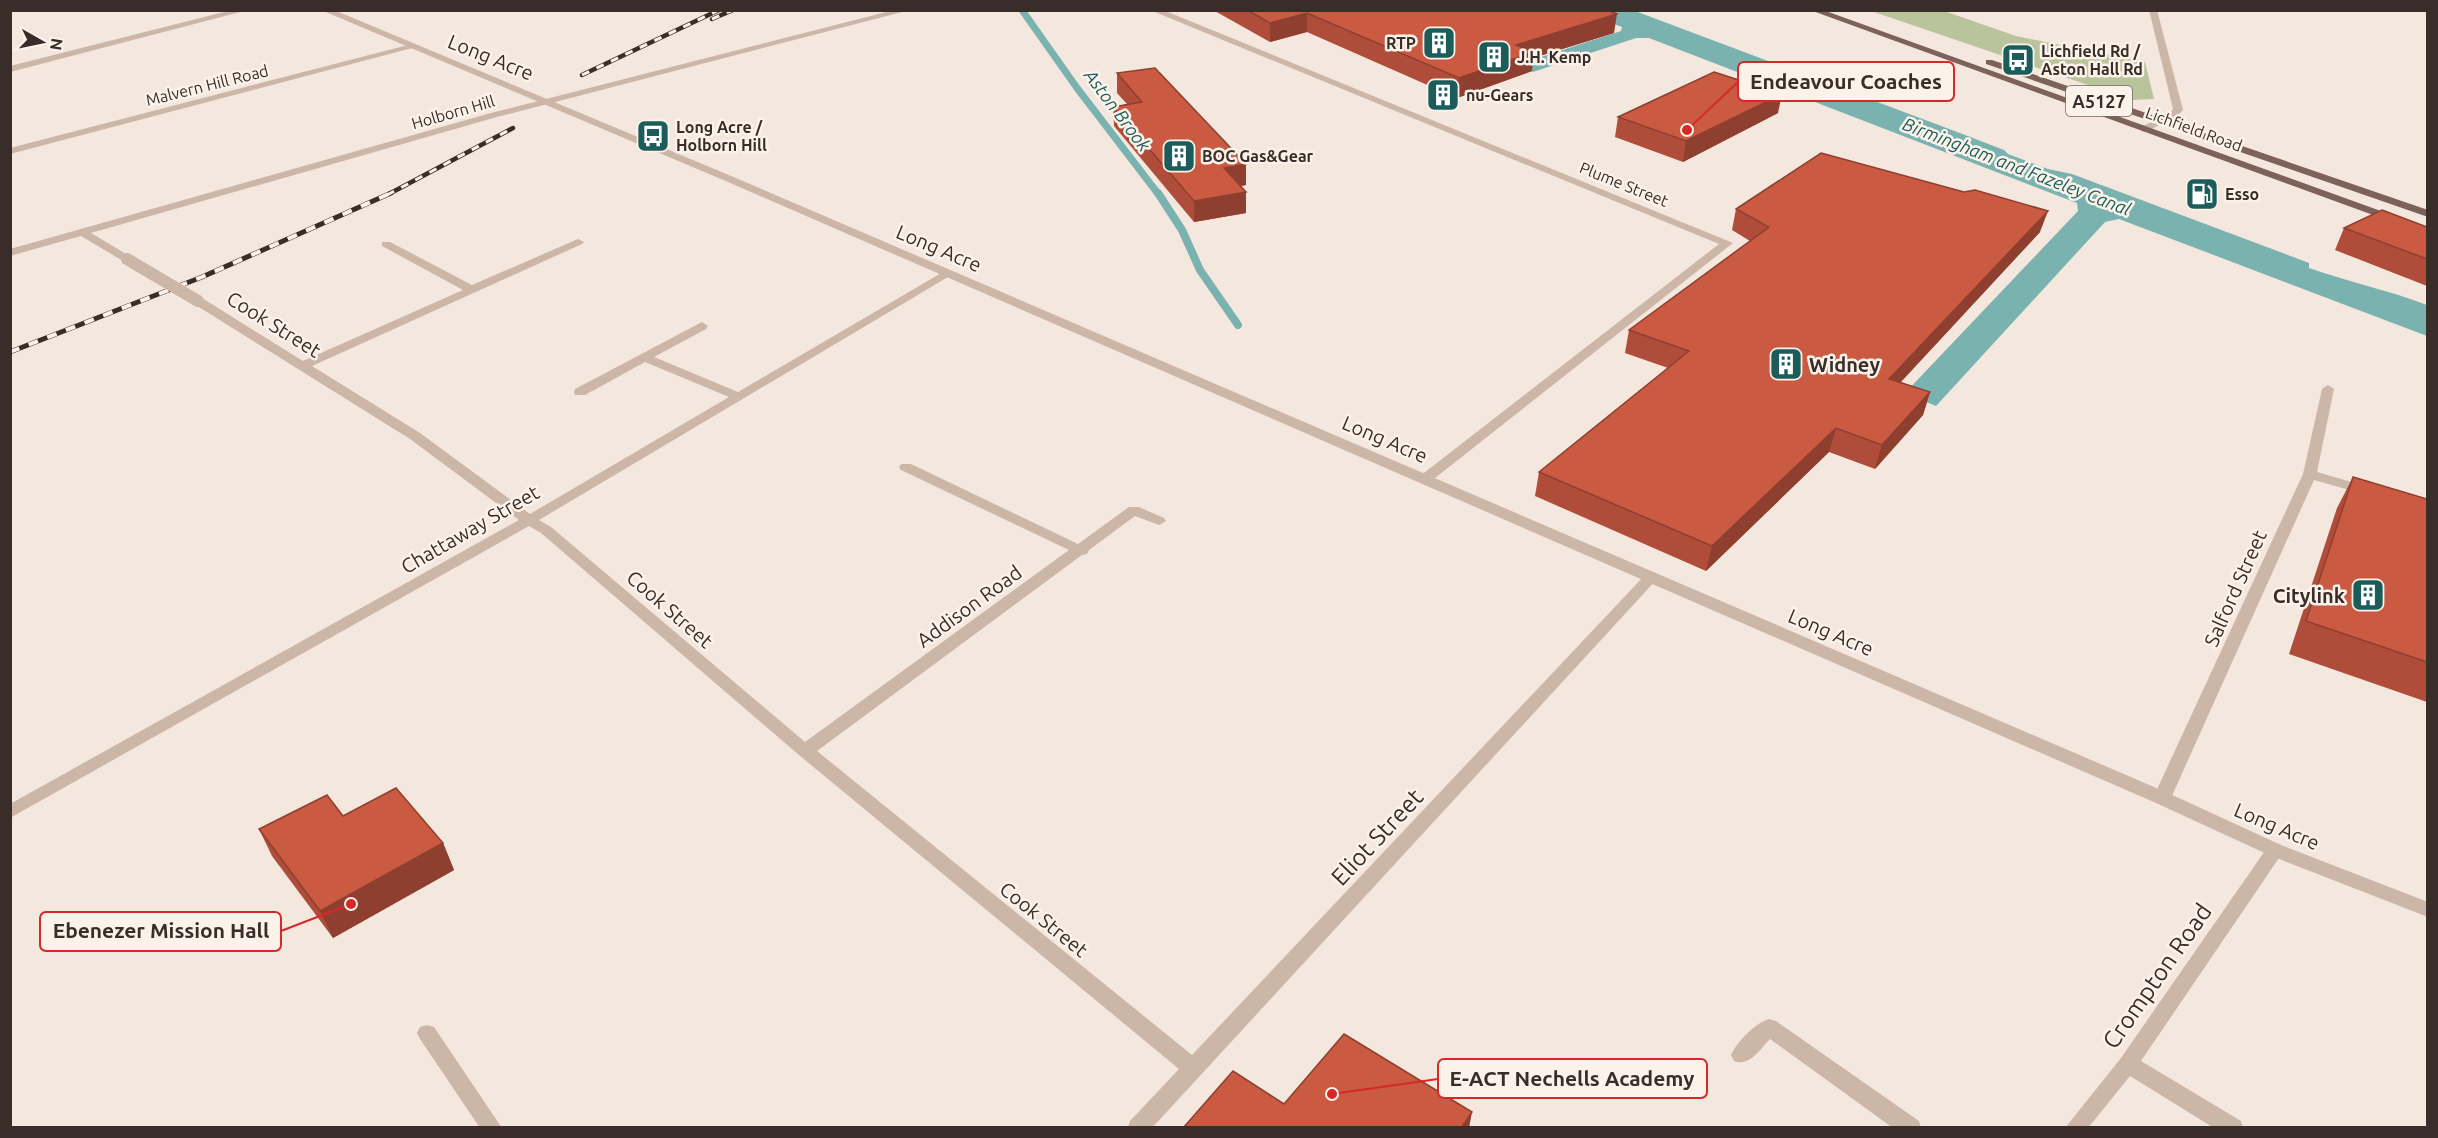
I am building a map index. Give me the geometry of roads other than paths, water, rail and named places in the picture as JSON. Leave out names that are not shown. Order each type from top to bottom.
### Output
[{"type":"main road","name":"Lichfield Road","points":[[1814,10],[2427,232]]},
{"type":"main road","name":"Lichfield Road","points":[[1839,10],[2427,214]]},
{"type":"street","points":[[10,69],[244,10]]},
{"type":"street","name":"Long Acre","points":[[325,10],[547,102],[1425,479],[2162,798],[2275,850],[2427,910]]},
{"type":"street","name":"Holborn Hill","points":[[10,253],[547,102],[906,10]]},
{"type":"street","name":"Plume Street","points":[[1154,10],[1727,243],[1425,479]]},
{"type":"street","points":[[2144,129],[2178,110],[2153,10]]},
{"type":"street","name":"Malvern Hill Road","points":[[10,151],[411,47]]},
{"type":"street","name":"Cook Street","points":[[83,232],[415,436],[546,530],[805,751],[1194,1069]]},
{"type":"street","points":[[302,366],[578,242]]},
{"type":"street","points":[[386,244],[472,290]]},
{"type":"street","name":"Chattaway Street","points":[[10,812],[529,520],[946,274]]},
{"type":"street","points":[[580,392],[702,326]]},
{"type":"street","points":[[643,357],[740,397]]},
{"type":"street","name":"Salford Street","points":[[2162,798],[2310,474],[2328,389]]},
{"type":"street","points":[[906,467],[1082,551]]},
{"type":"street","points":[[2310,474],[2385,496]]},
{"type":"street","name":"Addison Road","points":[[805,751],[1082,551],[1134,510],[1159,521]]},
{"type":"street","name":"Eliot Street","points":[[1138,1128],[1650,578]]},
{"type":"street","name":"Crompton Road","points":[[2075,1128],[2128,1064],[2275,850]]},
{"type":"street","points":[[1741,1055],[1769,1027],[1911,1128]]},
{"type":"street","points":[[427,1033],[492,1128]]},
{"type":"street","points":[[2128,1064],[2233,1128]]},
{"type":"water","name":"Birmingham and Fazeley Canal","points":[[1580,11],[1635,11],[1952,130],[2048,169],[2072,174],[2309,263],[2309,268],[2427,305],[2427,336],[2119,219],[2105,222],[1936,406],[1905,393],[2078,211],[2077,203],[1649,38],[1636,38],[1533,72],[1516,65],[1621,31],[1622,27]]},
{"type":"waterway","name":"Aston Brook","points":[[1022,10],[1077,88],[1159,195]]},
{"type":"waterway","name":"Aston Brook","points":[[1158,193],[1182,230],[1200,270],[1238,325]]},
{"type":"railway","points":[[582,75],[719,10]]},
{"type":"railway","points":[[712,19],[733,10]]},
{"type":"railway","points":[[390,194],[513,128]]},
{"type":"railway","points":[[10,352],[202,277],[390,194]]},
{"type":"place","name":"RTP","points":[[1439,43]]},
{"type":"place","name":"J.H. Kemp","points":[[1494,57]]},
{"type":"place","name":"Lichfield Rd / Aston Hall Rd","points":[[2018,60]]},
{"type":"place","name":"nu-Gears","points":[[1443,95]]},
{"type":"place","name":"Endeavour Coaches","points":[[1687,130]]},
{"type":"place","name":"Long Acre / Holborn Hill","points":[[653,136]]},
{"type":"place","name":"BOC Gas&Gear","points":[[1179,156]]},
{"type":"place","name":"Esso","points":[[2202,194]]},
{"type":"place","name":"Widney","points":[[1786,364]]},
{"type":"place","name":"Citylink","points":[[2368,595]]},
{"type":"place","name":"Ebenezer Mission Hall","points":[[351,904]]},
{"type":"place","name":"E-ACT Nechells Academy","points":[[1332,1094]]}]
